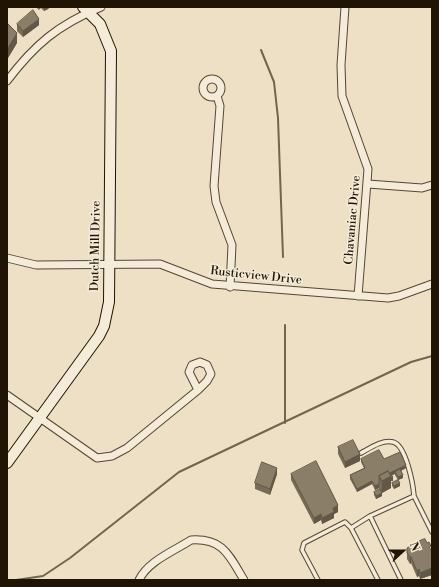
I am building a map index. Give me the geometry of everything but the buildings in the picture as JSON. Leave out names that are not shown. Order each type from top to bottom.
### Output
[{"type":"street","points":[[7,81],[33,49],[57,29],[86,10],[101,7]]},
{"type":"street","name":"Chavaniac Drive","points":[[345,7],[341,65],[342,96],[368,169],[358,296]]},
{"type":"street","name":"Dutch Mill Drive","points":[[7,463],[99,336],[104,326],[109,302],[108,265],[111,51],[100,24],[86,10]]},
{"type":"street","points":[[217,96],[220,106],[214,186],[216,202],[232,245],[230,287]]},
{"type":"street","points":[[368,184],[422,188],[432,185]]},
{"type":"street","name":"Rusticview Drive","points":[[7,258],[36,265],[160,264],[212,284],[230,287],[388,298],[399,296],[432,284]]},
{"type":"street","points":[[7,395],[97,458],[105,458],[127,448],[198,390]]},
{"type":"street","points":[[139,580],[147,569],[155,562],[191,540],[210,540],[222,547],[244,580]]},
{"type":"lane","points":[[361,453],[381,442],[391,441],[398,444],[410,468],[413,479],[414,496],[432,532]]},
{"type":"lane","points":[[351,528],[370,516],[414,496]]},
{"type":"lane","points":[[370,516],[401,580]]},
{"type":"lane","points":[[318,580],[302,550],[304,542],[345,522],[351,528],[378,580]]},
{"type":"waterway","points":[[261,50],[274,82],[278,118],[283,257]]},
{"type":"waterway","points":[[285,325],[285,423]]},
{"type":"waterway","points":[[16,580],[43,576],[70,558],[179,472],[411,362],[432,356]]}]
